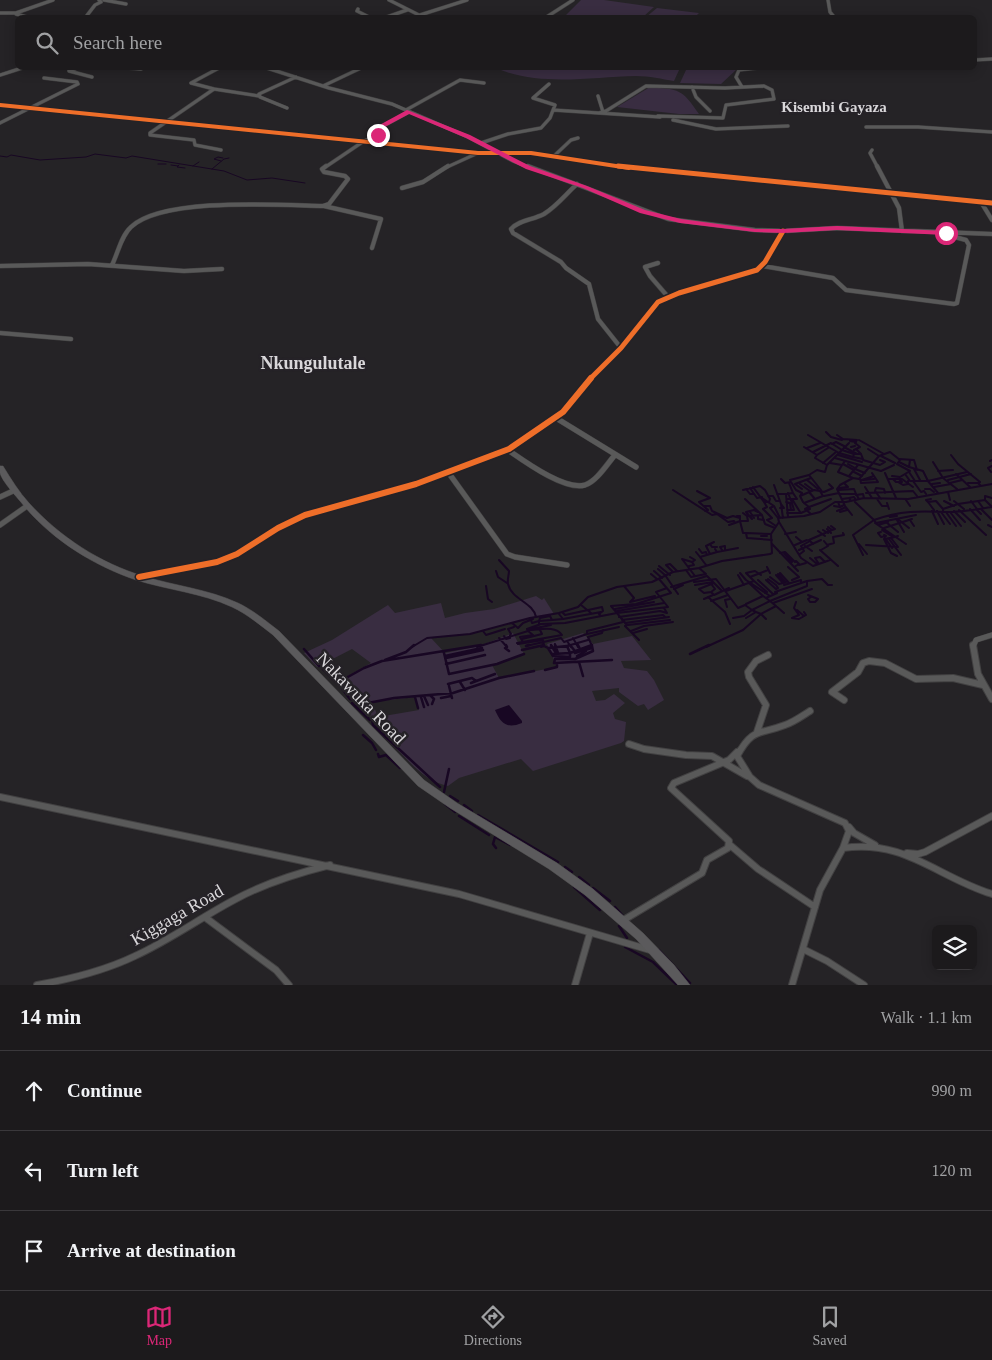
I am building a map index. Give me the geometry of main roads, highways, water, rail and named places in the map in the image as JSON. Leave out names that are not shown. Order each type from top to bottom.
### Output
[{"type":"main road","name":"Nakawuka Road","points":[[0,468],[13,490],[27,506],[68,542],[96,559],[138,577],[228,602],[257,618],[276,633],[422,783],[445,802],[552,866],[594,896],[655,952],[685,985]]},
{"type":"waterway","points":[[0,156],[7,157],[11,155],[40,160],[86,157],[95,154],[126,158],[132,156],[193,166]]},
{"type":"waterway","points":[[221,161],[214,159],[218,157],[223,158]]},
{"type":"waterway","points":[[212,169],[224,159],[229,158]]},
{"type":"waterway","points":[[193,166],[199,162]]},
{"type":"waterway","points":[[158,164],[166,164]]},
{"type":"waterway","points":[[171,165],[178,166]]},
{"type":"waterway","points":[[178,166],[185,168]]},
{"type":"waterway","points":[[193,166],[224,171],[247,180],[272,178],[305,183]]},
{"type":"waterway","points":[[826,432],[831,437],[842,440]]},
{"type":"waterway","points":[[808,435],[826,445]]},
{"type":"waterway","points":[[837,435],[843,439],[857,440],[856,442]]},
{"type":"waterway","points":[[859,440],[884,454]]},
{"type":"waterway","points":[[850,441],[856,442]]},
{"type":"waterway","points":[[832,444],[836,442],[844,446]]},
{"type":"waterway","points":[[856,442],[860,447],[856,449]]},
{"type":"waterway","points":[[807,448],[820,443]]},
{"type":"waterway","points":[[845,447],[849,443]]},
{"type":"waterway","points":[[826,445],[832,444]]},
{"type":"waterway","points":[[832,444],[842,450]]},
{"type":"waterway","points":[[813,452],[826,445]]},
{"type":"waterway","points":[[826,445],[839,453]]},
{"type":"waterway","points":[[851,447],[855,446]]},
{"type":"waterway","points":[[804,447],[817,455]]},
{"type":"waterway","points":[[845,447],[857,454]]},
{"type":"waterway","points":[[817,455],[828,448]]},
{"type":"waterway","points":[[856,449],[861,454]]},
{"type":"waterway","points":[[868,449],[879,456]]},
{"type":"waterway","points":[[839,453],[842,450]]},
{"type":"waterway","points":[[842,450],[854,454]]},
{"type":"waterway","points":[[823,463],[836,452]]},
{"type":"waterway","points":[[879,456],[890,452],[900,460],[897,464],[910,471],[905,474]]},
{"type":"waterway","points":[[827,465],[839,453]]},
{"type":"waterway","points":[[839,453],[853,457]]},
{"type":"waterway","points":[[853,457],[863,459],[861,454]]},
{"type":"waterway","points":[[817,455],[815,458],[823,463]]},
{"type":"waterway","points":[[838,455],[862,462]]},
{"type":"waterway","points":[[951,455],[970,474]]},
{"type":"waterway","points":[[873,463],[879,456]]},
{"type":"waterway","points":[[881,456],[895,463]]},
{"type":"waterway","points":[[835,458],[869,468]]},
{"type":"waterway","points":[[899,459],[914,460],[917,469]]},
{"type":"waterway","points":[[863,460],[873,463]]},
{"type":"waterway","points":[[873,463],[880,465],[885,462],[880,460]]},
{"type":"waterway","points":[[909,467],[910,460]]},
{"type":"waterway","points":[[842,465],[845,461]]},
{"type":"waterway","points":[[899,462],[909,467]]},
{"type":"waterway","points":[[933,462],[939,471]]},
{"type":"waterway","points":[[823,463],[827,465]]},
{"type":"waterway","points":[[830,463],[842,465]]},
{"type":"waterway","points":[[869,468],[873,463]]},
{"type":"waterway","points":[[843,464],[854,470]]},
{"type":"waterway","points":[[848,464],[855,468]]},
{"type":"waterway","points":[[809,475],[817,470],[825,472],[827,465]]},
{"type":"waterway","points":[[842,465],[838,472],[853,478]]},
{"type":"waterway","points":[[854,470],[858,465]]},
{"type":"waterway","points":[[869,468],[881,471],[894,465]]},
{"type":"waterway","points":[[991,472],[988,468],[992,466]]},
{"type":"waterway","points":[[909,467],[917,469]]},
{"type":"waterway","points":[[864,473],[869,468]]},
{"type":"waterway","points":[[855,469],[864,473]]},
{"type":"waterway","points":[[914,469],[920,480]]},
{"type":"waterway","points":[[917,469],[923,471],[928,481]]},
{"type":"waterway","points":[[849,476],[854,470]]},
{"type":"waterway","points":[[939,471],[953,470]]},
{"type":"waterway","points":[[939,471],[943,478]]},
{"type":"waterway","points":[[854,472],[862,476]]},
{"type":"waterway","points":[[909,472],[915,481]]},
{"type":"waterway","points":[[956,474],[967,472]]},
{"type":"waterway","points":[[862,476],[864,473]]},
{"type":"waterway","points":[[885,473],[893,492]]},
{"type":"waterway","points":[[892,476],[900,477],[905,474]]},
{"type":"waterway","points":[[905,474],[910,481],[913,481]]},
{"type":"waterway","points":[[943,478],[956,474]]},
{"type":"waterway","points":[[959,477],[970,474]]},
{"type":"waterway","points":[[970,474],[980,482],[978,483]]},
{"type":"waterway","points":[[790,480],[809,475]]},
{"type":"waterway","points":[[809,475],[821,490]]},
{"type":"waterway","points":[[853,478],[859,479],[862,476]]},
{"type":"waterway","points":[[860,478],[861,483],[878,482],[874,476]]},
{"type":"waterway","points":[[862,480],[874,476]]},
{"type":"waterway","points":[[948,480],[959,477]]},
{"type":"waterway","points":[[959,477],[970,487]]},
{"type":"waterway","points":[[802,489],[795,484],[811,478]]},
{"type":"waterway","points":[[839,493],[837,489],[840,485],[853,478]]},
{"type":"waterway","points":[[928,481],[943,478]]},
{"type":"waterway","points":[[943,478],[951,484]]},
{"type":"waterway","points":[[781,479],[785,483],[791,482],[796,490],[802,493],[800,496]]},
{"type":"waterway","points":[[863,480],[874,479]]},
{"type":"waterway","points":[[888,479],[893,479]]},
{"type":"waterway","points":[[893,479],[899,479]]},
{"type":"waterway","points":[[893,479],[898,482]]},
{"type":"waterway","points":[[898,482],[902,482],[899,479]]},
{"type":"waterway","points":[[899,479],[908,483]]},
{"type":"waterway","points":[[807,480],[818,489]]},
{"type":"waterway","points":[[950,483],[962,480]]},
{"type":"waterway","points":[[913,481],[921,492],[924,491],[926,494]]},
{"type":"waterway","points":[[915,481],[928,481]]},
{"type":"waterway","points":[[928,481],[938,493]]},
{"type":"waterway","points":[[898,482],[903,485],[908,483]]},
{"type":"waterway","points":[[789,483],[793,493]]},
{"type":"waterway","points":[[839,488],[848,487],[844,483]]},
{"type":"waterway","points":[[908,483],[913,487]]},
{"type":"waterway","points":[[932,484],[940,483]]},
{"type":"waterway","points":[[968,483],[978,483]]},
{"type":"waterway","points":[[978,483],[981,486]]},
{"type":"waterway","points":[[800,484],[810,491]]},
{"type":"waterway","points":[[805,484],[813,490]]},
{"type":"waterway","points":[[820,491],[824,492],[833,488],[829,484]]},
{"type":"waterway","points":[[934,487],[951,484]]},
{"type":"waterway","points":[[951,484],[957,489]]},
{"type":"waterway","points":[[981,486],[992,484]]},
{"type":"waterway","points":[[774,485],[777,494]]},
{"type":"waterway","points":[[753,488],[760,486],[768,496]]},
{"type":"waterway","points":[[881,498],[908,499],[981,486]]},
{"type":"waterway","points":[[865,487],[869,493]]},
{"type":"waterway","points":[[746,489],[750,488]]},
{"type":"waterway","points":[[750,488],[757,498],[761,497]]},
{"type":"waterway","points":[[753,488],[761,497]]},
{"type":"waterway","points":[[876,493],[876,488],[884,489],[885,492]]},
{"type":"waterway","points":[[746,489],[750,494],[753,494]]},
{"type":"waterway","points":[[838,490],[854,489],[856,494]]},
{"type":"waterway","points":[[925,489],[930,489],[934,492]]},
{"type":"waterway","points":[[673,490],[706,511]]},
{"type":"waterway","points":[[809,492],[814,490],[820,491]]},
{"type":"waterway","points":[[697,491],[710,498],[699,502],[708,510],[706,511]]},
{"type":"waterway","points":[[815,499],[823,496],[820,491]]},
{"type":"waterway","points":[[893,492],[913,491],[917,496]]},
{"type":"waterway","points":[[800,496],[809,492]]},
{"type":"waterway","points":[[809,492],[815,499]]},
{"type":"waterway","points":[[876,493],[885,492]]},
{"type":"waterway","points":[[885,492],[893,492]]},
{"type":"waterway","points":[[893,492],[896,498]]},
{"type":"waterway","points":[[948,492],[950,500]]},
{"type":"waterway","points":[[788,494],[793,493]]},
{"type":"waterway","points":[[792,499],[797,499],[793,493]]},
{"type":"waterway","points":[[824,496],[839,493]]},
{"type":"waterway","points":[[869,493],[872,498]]},
{"type":"waterway","points":[[869,493],[876,493]]},
{"type":"waterway","points":[[876,493],[881,498]]},
{"type":"waterway","points":[[777,494],[786,494]]},
{"type":"waterway","points":[[777,494],[781,504]]},
{"type":"waterway","points":[[786,494],[787,502]]},
{"type":"waterway","points":[[788,494],[790,499]]},
{"type":"waterway","points":[[839,494],[856,494]]},
{"type":"waterway","points":[[839,494],[843,502]]},
{"type":"waterway","points":[[857,495],[863,494],[864,498]]},
{"type":"waterway","points":[[857,495],[859,499]]},
{"type":"waterway","points":[[768,496],[770,499],[768,502]]},
{"type":"waterway","points":[[768,496],[773,496],[776,501],[779,501]]},
{"type":"waterway","points":[[800,496],[803,502]]},
{"type":"waterway","points":[[985,500],[985,496],[992,498]]},
{"type":"waterway","points":[[761,497],[764,502]]},
{"type":"waterway","points":[[849,498],[854,497],[856,500]]},
{"type":"waterway","points":[[762,498],[768,502]]},
{"type":"waterway","points":[[842,499],[849,498]]},
{"type":"waterway","points":[[856,500],[864,498]]},
{"type":"waterway","points":[[864,498],[881,498]]},
{"type":"waterway","points":[[745,499],[762,515]]},
{"type":"waterway","points":[[790,499],[792,503]]},
{"type":"waterway","points":[[792,499],[800,512]]},
{"type":"waterway","points":[[809,507],[804,503],[815,499]]},
{"type":"waterway","points":[[809,507],[831,499]]},
{"type":"waterway","points":[[877,499],[882,506],[888,506]]},
{"type":"waterway","points":[[928,502],[926,500],[931,499]]},
{"type":"waterway","points":[[851,501],[856,500]]},
{"type":"waterway","points":[[906,500],[910,506]]},
{"type":"waterway","points":[[976,509],[992,507],[985,500]]},
{"type":"waterway","points":[[978,501],[985,500]]},
{"type":"waterway","points":[[843,502],[851,501]]},
{"type":"waterway","points":[[928,502],[936,501],[943,509]]},
{"type":"waterway","points":[[944,501],[953,506]]},
{"type":"waterway","points":[[954,501],[958,504]]},
{"type":"waterway","points":[[972,502],[978,501]]},
{"type":"waterway","points":[[978,501],[983,508]]},
{"type":"waterway","points":[[764,502],[767,507],[763,509],[772,518],[767,520],[776,526]]},
{"type":"waterway","points":[[768,502],[774,506]]},
{"type":"waterway","points":[[787,502],[787,510]]},
{"type":"waterway","points":[[783,518],[804,516],[820,512],[838,502]]},
{"type":"waterway","points":[[838,502],[843,502]]},
{"type":"waterway","points":[[838,502],[840,507]]},
{"type":"waterway","points":[[843,502],[845,506]]},
{"type":"waterway","points":[[855,502],[874,520]]},
{"type":"waterway","points":[[928,502],[934,510]]},
{"type":"waterway","points":[[958,504],[972,502]]},
{"type":"waterway","points":[[972,502],[977,509]]},
{"type":"waterway","points":[[790,503],[791,510]]},
{"type":"waterway","points":[[791,510],[794,510],[792,503]]},
{"type":"waterway","points":[[781,504],[784,508],[782,508]]},
{"type":"waterway","points":[[781,504],[782,508]]},
{"type":"waterway","points":[[953,506],[958,504]]},
{"type":"waterway","points":[[958,504],[964,509]]},
{"type":"waterway","points":[[840,507],[844,505]]},
{"type":"waterway","points":[[705,506],[710,506],[712,511],[727,518],[733,516],[740,518]]},
{"type":"waterway","points":[[774,506],[780,518]]},
{"type":"waterway","points":[[774,506],[770,508],[778,518]]},
{"type":"waterway","points":[[834,506],[840,507]]},
{"type":"waterway","points":[[840,512],[847,510],[845,506]]},
{"type":"waterway","points":[[845,506],[852,515]]},
{"type":"waterway","points":[[943,509],[953,506]]},
{"type":"waterway","points":[[807,510],[805,509],[809,507]]},
{"type":"waterway","points":[[807,510],[810,509],[809,507]]},
{"type":"waterway","points":[[782,508],[783,518]]},
{"type":"waterway","points":[[837,511],[844,508]]},
{"type":"waterway","points":[[971,510],[976,509]]},
{"type":"waterway","points":[[976,509],[981,514]]},
{"type":"waterway","points":[[981,509],[992,520]]},
{"type":"waterway","points":[[749,516],[746,512],[754,510],[758,512]]},
{"type":"waterway","points":[[788,513],[801,513],[807,510]]},
{"type":"waterway","points":[[807,510],[811,514]]},
{"type":"waterway","points":[[960,511],[971,510]]},
{"type":"waterway","points":[[971,510],[980,520]]},
{"type":"waterway","points":[[706,511],[712,515],[717,514],[728,522],[734,521],[735,523]]},
{"type":"waterway","points":[[874,520],[902,513],[932,511]]},
{"type":"waterway","points":[[932,511],[937,512]]},
{"type":"waterway","points":[[932,511],[938,524]]},
{"type":"waterway","points":[[955,512],[960,511]]},
{"type":"waterway","points":[[960,511],[986,535]]},
{"type":"waterway","points":[[750,512],[752,516]]},
{"type":"waterway","points":[[937,512],[955,512]]},
{"type":"waterway","points":[[937,512],[944,524]]},
{"type":"waterway","points":[[941,512],[950,524]]},
{"type":"waterway","points":[[946,512],[956,526]]},
{"type":"waterway","points":[[950,512],[961,526]]},
{"type":"waterway","points":[[955,512],[965,522]]},
{"type":"waterway","points":[[743,513],[747,516]]},
{"type":"waterway","points":[[788,513],[788,517]]},
{"type":"waterway","points":[[752,516],[762,515]]},
{"type":"waterway","points":[[762,515],[764,520]]},
{"type":"waterway","points":[[874,520],[876,523],[916,515]]},
{"type":"waterway","points":[[737,516],[740,516],[740,518]]},
{"type":"waterway","points":[[740,521],[748,521],[747,516]]},
{"type":"waterway","points":[[749,516],[752,519]]},
{"type":"waterway","points":[[758,516],[758,519],[764,520]]},
{"type":"waterway","points":[[890,517],[897,516]]},
{"type":"waterway","points":[[778,518],[779,522]]},
{"type":"waterway","points":[[902,522],[912,519]]},
{"type":"waterway","points":[[764,520],[765,524],[775,528]]},
{"type":"waterway","points":[[863,555],[853,535],[874,520]]},
{"type":"waterway","points":[[910,520],[914,526]]},
{"type":"waterway","points":[[735,523],[740,521]]},
{"type":"waterway","points":[[740,521],[743,533],[746,533]]},
{"type":"waterway","points":[[775,528],[779,522]]},
{"type":"waterway","points":[[779,522],[786,534]]},
{"type":"waterway","points":[[878,525],[887,522]]},
{"type":"waterway","points":[[887,522],[891,526]]},
{"type":"waterway","points":[[902,522],[909,528]]},
{"type":"waterway","points":[[729,525],[735,523]]},
{"type":"waterway","points":[[875,523],[895,537]]},
{"type":"waterway","points":[[891,526],[899,523]]},
{"type":"waterway","points":[[899,523],[904,532]]},
{"type":"waterway","points":[[988,525],[992,527]]},
{"type":"waterway","points":[[831,526],[835,529],[832,530]]},
{"type":"waterway","points":[[884,528],[891,526]]},
{"type":"waterway","points":[[891,526],[898,532]]},
{"type":"waterway","points":[[828,527],[832,530]]},
{"type":"waterway","points":[[771,534],[775,528]]},
{"type":"waterway","points":[[823,530],[827,532]]},
{"type":"waterway","points":[[882,530],[893,537]]},
{"type":"waterway","points":[[818,531],[822,534]]},
{"type":"waterway","points":[[786,534],[796,532]]},
{"type":"waterway","points":[[822,534],[827,532]]},
{"type":"waterway","points":[[881,532],[878,533],[881,537],[886,536],[884,535]]},
{"type":"waterway","points":[[746,533],[771,534]]},
{"type":"waterway","points":[[746,533],[747,538],[771,540]]},
{"type":"waterway","points":[[827,545],[834,543],[833,537],[844,535],[843,533]]},
{"type":"waterway","points":[[771,534],[771,540]]},
{"type":"waterway","points":[[786,534],[801,558],[813,566],[819,564]]},
{"type":"waterway","points":[[810,541],[822,534]]},
{"type":"waterway","points":[[761,536],[767,536]]},
{"type":"waterway","points":[[796,537],[802,542]]},
{"type":"waterway","points":[[895,537],[891,538],[898,547],[895,547]]},
{"type":"waterway","points":[[895,537],[906,544]]},
{"type":"waterway","points":[[886,539],[890,538]]},
{"type":"waterway","points":[[886,539],[884,539],[888,546]]},
{"type":"waterway","points":[[886,539],[891,547]]},
{"type":"waterway","points":[[889,539],[895,547]]},
{"type":"waterway","points":[[699,568],[722,561],[770,554],[772,553],[771,540]]},
{"type":"waterway","points":[[795,545],[807,540]]},
{"type":"waterway","points":[[813,544],[821,540]]},
{"type":"waterway","points":[[802,548],[801,546],[810,541]]},
{"type":"waterway","points":[[824,541],[827,545]]},
{"type":"waterway","points":[[710,544],[714,542]]},
{"type":"waterway","points":[[710,544],[712,547],[717,547]]},
{"type":"waterway","points":[[710,544],[706,546],[710,554]]},
{"type":"waterway","points":[[772,544],[781,553]]},
{"type":"waterway","points":[[806,547],[813,544]]},
{"type":"waterway","points":[[859,544],[867,554]]},
{"type":"waterway","points":[[821,550],[827,545]]},
{"type":"waterway","points":[[866,545],[888,546]]},
{"type":"waterway","points":[[722,550],[720,547],[725,546],[725,550]]},
{"type":"waterway","points":[[888,546],[891,553],[897,556]]},
{"type":"waterway","points":[[806,547],[812,551]]},
{"type":"waterway","points":[[895,547],[901,555]]},
{"type":"waterway","points":[[717,552],[738,548]]},
{"type":"waterway","points":[[800,554],[804,551],[802,548]]},
{"type":"waterway","points":[[699,549],[702,553],[706,552],[707,555]]},
{"type":"waterway","points":[[820,550],[838,566]]},
{"type":"waterway","points":[[696,552],[700,557]]},
{"type":"waterway","points":[[707,555],[717,552]]},
{"type":"waterway","points":[[781,553],[785,552],[795,562]]},
{"type":"waterway","points":[[781,553],[794,567]]},
{"type":"waterway","points":[[784,553],[792,562]]},
{"type":"waterway","points":[[700,557],[707,555]]},
{"type":"waterway","points":[[690,557],[695,560],[692,562]]},
{"type":"waterway","points":[[700,557],[706,565]]},
{"type":"waterway","points":[[819,564],[815,558],[820,557],[825,562]]},
{"type":"waterway","points":[[810,558],[817,564]]},
{"type":"waterway","points":[[690,569],[682,559],[692,562]]},
{"type":"waterway","points":[[499,560],[509,571],[508,582],[510,589],[531,608],[536,617]]},
{"type":"waterway","points":[[825,562],[830,560]]},
{"type":"waterway","points":[[794,567],[799,564],[796,561]]},
{"type":"waterway","points":[[689,566],[694,565],[692,562]]},
{"type":"waterway","points":[[819,564],[825,562]]},
{"type":"waterway","points":[[799,565],[806,563]]},
{"type":"waterway","points":[[672,571],[666,565],[670,564],[677,571]]},
{"type":"waterway","points":[[659,566],[669,574]]},
{"type":"waterway","points":[[767,567],[770,573]]},
{"type":"waterway","points":[[788,567],[799,577],[792,580]]},
{"type":"waterway","points":[[794,567],[798,571]]},
{"type":"waterway","points":[[686,570],[691,577],[706,574],[699,568]]},
{"type":"waterway","points":[[690,569],[699,568]]},
{"type":"waterway","points":[[658,569],[665,576]]},
{"type":"waterway","points":[[690,569],[695,576]]},
{"type":"waterway","points":[[669,574],[686,570]]},
{"type":"waterway","points":[[759,574],[768,570]]},
{"type":"waterway","points":[[496,571],[498,577],[507,583]]},
{"type":"waterway","points":[[654,571],[661,578]]},
{"type":"waterway","points":[[750,577],[746,573],[755,571],[759,574]]},
{"type":"waterway","points":[[740,573],[750,583]]},
{"type":"waterway","points":[[780,573],[789,583]]},
{"type":"waterway","points":[[651,574],[657,579]]},
{"type":"waterway","points":[[750,577],[759,574]]},
{"type":"waterway","points":[[778,574],[785,582]]},
{"type":"waterway","points":[[738,575],[744,585]]},
{"type":"waterway","points":[[776,575],[783,583]]},
{"type":"waterway","points":[[661,578],[665,576]]},
{"type":"waterway","points":[[665,576],[673,586]]},
{"type":"waterway","points":[[673,586],[707,576],[711,580]]},
{"type":"waterway","points":[[750,577],[754,581]]},
{"type":"waterway","points":[[770,577],[779,584],[783,583]]},
{"type":"waterway","points":[[624,586],[652,582],[661,578]]},
{"type":"waterway","points":[[659,579],[667,588]]},
{"type":"waterway","points":[[711,580],[716,579],[724,590]]},
{"type":"waterway","points":[[766,580],[776,589],[778,588],[768,579]]},
{"type":"waterway","points":[[807,581],[822,579],[828,585],[832,585]]},
{"type":"waterway","points":[[694,582],[711,580]]},
{"type":"waterway","points":[[758,580],[773,594]]},
{"type":"waterway","points":[[784,585],[801,580],[801,582]]},
{"type":"waterway","points":[[750,583],[754,581]]},
{"type":"waterway","points":[[754,581],[767,592],[765,593]]},
{"type":"waterway","points":[[766,598],[777,593],[775,592],[807,581]]},
{"type":"waterway","points":[[770,601],[807,586],[807,581]]},
{"type":"waterway","points":[[695,585],[713,582]]},
{"type":"waterway","points":[[711,592],[704,593],[699,589],[714,583]]},
{"type":"waterway","points":[[714,583],[721,590]]},
{"type":"waterway","points":[[749,583],[763,596]]},
{"type":"waterway","points":[[744,585],[750,583]]},
{"type":"waterway","points":[[750,583],[765,593]]},
{"type":"waterway","points":[[674,589],[683,585]]},
{"type":"waterway","points":[[711,592],[715,589],[712,585]]},
{"type":"waterway","points":[[726,591],[744,585]]},
{"type":"waterway","points":[[486,586],[488,599],[492,602]]},
{"type":"waterway","points":[[536,617],[578,607],[588,597],[624,586]]},
{"type":"waterway","points":[[624,586],[634,598],[630,602],[655,596]]},
{"type":"waterway","points":[[660,597],[656,592],[667,588]]},
{"type":"waterway","points":[[660,597],[671,593],[667,588]]},
{"type":"waterway","points":[[724,590],[729,588]]},
{"type":"waterway","points":[[674,589],[678,594]]},
{"type":"waterway","points":[[773,603],[812,589]]},
{"type":"waterway","points":[[711,592],[714,595],[724,590]]},
{"type":"waterway","points":[[724,590],[738,608],[745,605],[752,610]]},
{"type":"waterway","points":[[765,593],[770,596]]},
{"type":"waterway","points":[[708,597],[713,595]]},
{"type":"waterway","points":[[712,601],[728,595]]},
{"type":"waterway","points":[[808,595],[818,599],[815,602],[810,602],[808,599],[811,597],[808,595]]},
{"type":"waterway","points":[[746,604],[763,596]]},
{"type":"waterway","points":[[763,596],[770,601]]},
{"type":"waterway","points":[[617,613],[611,606],[636,604],[660,597]]},
{"type":"waterway","points":[[617,613],[668,607],[660,597]]},
{"type":"waterway","points":[[704,599],[708,597]]},
{"type":"waterway","points":[[708,597],[712,601]]},
{"type":"waterway","points":[[727,607],[725,600],[730,599]]},
{"type":"waterway","points":[[712,601],[725,612],[730,624]]},
{"type":"waterway","points":[[752,610],[770,601]]},
{"type":"waterway","points":[[770,601],[776,606]]},
{"type":"waterway","points":[[615,609],[654,602]]},
{"type":"waterway","points":[[796,602],[794,608],[799,615],[792,618],[799,619],[806,615],[804,612]]},
{"type":"waterway","points":[[617,611],[664,603]]},
{"type":"waterway","points":[[581,605],[587,610]]},
{"type":"waterway","points":[[761,614],[776,606]]},
{"type":"waterway","points":[[776,606],[784,613]]},
{"type":"waterway","points":[[587,610],[602,607],[603,611],[599,614],[601,616]]},
{"type":"waterway","points":[[620,617],[660,611],[667,613],[664,608]]},
{"type":"waterway","points":[[563,613],[565,615],[587,610]]},
{"type":"waterway","points":[[587,610],[591,613]]},
{"type":"waterway","points":[[733,618],[744,616],[752,610]]},
{"type":"waterway","points":[[752,610],[756,612]]},
{"type":"waterway","points":[[797,610],[804,616]]},
{"type":"waterway","points":[[563,619],[601,612]]},
{"type":"waterway","points":[[746,618],[756,612]]},
{"type":"waterway","points":[[756,612],[761,614]]},
{"type":"waterway","points":[[539,625],[565,623],[617,613]]},
{"type":"waterway","points":[[617,613],[620,617]]},
{"type":"waterway","points":[[559,614],[563,619]]},
{"type":"waterway","points":[[706,647],[743,630],[761,614]]},
{"type":"waterway","points":[[761,614],[766,619]]},
{"type":"waterway","points":[[623,620],[663,615],[665,617]]},
{"type":"waterway","points":[[539,621],[540,618],[550,616],[552,620]]},
{"type":"waterway","points":[[412,647],[427,638],[470,634],[536,617]]},
{"type":"waterway","points":[[620,617],[623,620]]},
{"type":"waterway","points":[[625,623],[669,617]]},
{"type":"waterway","points":[[512,623],[518,628],[523,623],[533,619]]},
{"type":"waterway","points":[[552,620],[563,619]]},
{"type":"waterway","points":[[531,620],[532,623],[539,621]]},
{"type":"waterway","points":[[539,621],[552,620]]},
{"type":"waterway","points":[[628,625],[670,620]]},
{"type":"waterway","points":[[587,633],[587,631],[623,622]]},
{"type":"waterway","points":[[631,631],[644,626],[673,622]]},
{"type":"waterway","points":[[625,623],[627,625],[625,626],[639,640]]},
{"type":"waterway","points":[[528,631],[527,629],[539,625]]},
{"type":"waterway","points":[[531,629],[551,625]]},
{"type":"waterway","points":[[511,634],[508,629],[514,627]]},
{"type":"waterway","points":[[603,631],[619,627]]},
{"type":"waterway","points":[[483,631],[486,635],[505,629]]},
{"type":"waterway","points":[[523,642],[562,635],[551,629],[528,630]]},
{"type":"waterway","points":[[633,633],[647,629]]},
{"type":"waterway","points":[[522,639],[542,634],[540,630]]},
{"type":"waterway","points":[[510,637],[528,631]]},
{"type":"waterway","points":[[523,642],[520,637],[533,635],[528,631]]},
{"type":"waterway","points":[[573,639],[603,631]]},
{"type":"waterway","points":[[592,645],[588,637],[602,633],[603,631]]},
{"type":"waterway","points":[[505,638],[510,637]]},
{"type":"waterway","points":[[505,638],[510,637]]},
{"type":"waterway","points":[[500,640],[505,638]]},
{"type":"waterway","points":[[543,642],[561,638],[564,642],[573,639]]},
{"type":"waterway","points":[[573,639],[576,643]]},
{"type":"waterway","points":[[477,647],[500,640]]},
{"type":"waterway","points":[[500,640],[507,647]]},
{"type":"waterway","points":[[518,644],[543,640],[543,642]]},
{"type":"waterway","points":[[576,643],[588,640]]},
{"type":"waterway","points":[[567,641],[570,645]]},
{"type":"waterway","points":[[517,643],[523,642]]},
{"type":"waterway","points":[[529,645],[526,646],[543,642]]},
{"type":"waterway","points":[[570,645],[576,643]]},
{"type":"waterway","points":[[576,643],[578,647]]},
{"type":"waterway","points":[[385,660],[406,652],[414,645]]},
{"type":"waterway","points":[[323,669],[337,683],[364,668],[382,661],[481,645]]},
{"type":"waterway","points":[[522,650],[544,645]]},
{"type":"waterway","points":[[552,647],[551,645],[553,648]]},
{"type":"waterway","points":[[570,645],[575,651]]},
{"type":"waterway","points":[[578,645],[580,649]]},
{"type":"waterway","points":[[570,653],[592,645]]},
{"type":"waterway","points":[[690,654],[709,645]]},
{"type":"waterway","points":[[544,646],[548,648]]},
{"type":"waterway","points":[[556,647],[567,646]]},
{"type":"waterway","points":[[567,646],[570,653]]},
{"type":"waterway","points":[[592,646],[593,651],[575,659],[555,659],[554,663],[612,660]]},
{"type":"waterway","points":[[507,647],[505,648],[509,651]]},
{"type":"waterway","points":[[556,647],[558,653]]},
{"type":"waterway","points":[[561,647],[567,647]]},
{"type":"waterway","points":[[445,656],[482,648]]},
{"type":"waterway","points":[[548,648],[553,656],[570,657],[570,653]]},
{"type":"waterway","points":[[548,648],[553,648]]},
{"type":"waterway","points":[[553,648],[556,653]]},
{"type":"waterway","points":[[581,651],[592,648]]},
{"type":"waterway","points":[[304,649],[319,666]]},
{"type":"waterway","points":[[446,658],[483,650]]},
{"type":"waterway","points":[[575,653],[581,651]]},
{"type":"waterway","points":[[577,656],[586,651],[581,651]]},
{"type":"waterway","points":[[444,653],[447,664]]},
{"type":"waterway","points":[[553,654],[570,653]]},
{"type":"waterway","points":[[447,664],[449,674],[497,664],[524,654]]},
{"type":"waterway","points":[[447,664],[485,655]]},
{"type":"waterway","points":[[579,662],[583,676]]},
{"type":"waterway","points":[[545,670],[557,667],[557,664]]},
{"type":"waterway","points":[[465,689],[499,678],[534,671]]},
{"type":"waterway","points":[[471,683],[495,674]]},
{"type":"waterway","points":[[448,684],[472,678],[476,681]]},
{"type":"waterway","points":[[460,682],[465,689]]},
{"type":"waterway","points":[[338,683],[350,699],[368,703],[394,698],[451,693]]},
{"type":"waterway","points":[[449,686],[451,693]]},
{"type":"waterway","points":[[451,693],[465,689]]},
{"type":"waterway","points":[[451,693],[452,698]]},
{"type":"waterway","points":[[430,695],[434,699],[432,704]]},
{"type":"waterway","points":[[424,696],[428,705]]},
{"type":"waterway","points":[[441,698],[451,696]]},
{"type":"waterway","points":[[415,697],[418,708]]},
{"type":"waterway","points":[[421,697],[424,707]]},
{"type":"waterway","points":[[352,703],[370,720]]},
{"type":"waterway","points":[[372,719],[373,725],[440,787]]},
{"type":"waterway","points":[[363,735],[372,743],[376,750]]},
{"type":"waterway","points":[[378,754],[379,757],[386,755],[400,768]]},
{"type":"waterway","points":[[444,792],[449,769]]},
{"type":"waterway","points":[[450,796],[458,801]]},
{"type":"waterway","points":[[445,804],[455,812]]},
{"type":"waterway","points":[[464,805],[472,811]]},
{"type":"waterway","points":[[478,815],[558,862]]},
{"type":"waterway","points":[[459,816],[489,835]]},
{"type":"waterway","points":[[496,848],[493,844],[495,837],[510,845]]},
{"type":"waterway","points":[[565,867],[572,872]]},
{"type":"waterway","points":[[579,877],[589,885]]},
{"type":"waterway","points":[[574,887],[600,910]]},
{"type":"waterway","points":[[593,888],[610,901]]},
{"type":"waterway","points":[[615,907],[624,917]]},
{"type":"waterway","points":[[619,926],[627,938]]},
{"type":"waterway","points":[[625,947],[653,962],[676,984]]},
{"type":"waterway","points":[[659,950],[690,983]]},
{"type":"district","name":"Kisembi Gayaza","points":[[834,107]]},
{"type":"district","name":"Nkungulutale","points":[[313,363]]}]
